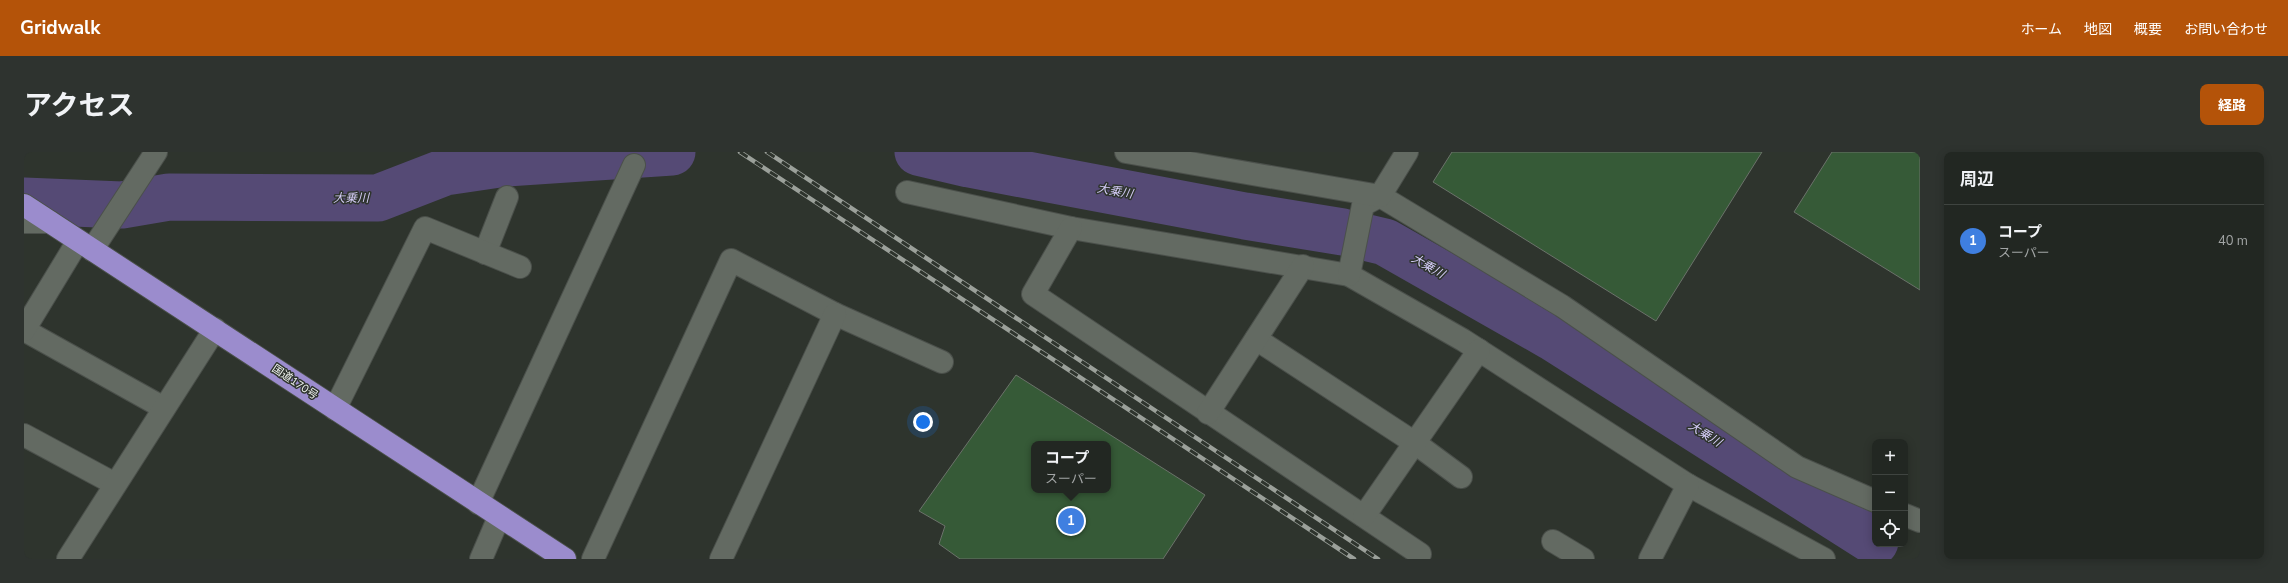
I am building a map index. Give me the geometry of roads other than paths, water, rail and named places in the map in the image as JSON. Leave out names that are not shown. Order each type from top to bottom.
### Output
[{"type":"highway","name":"国道170号","points":[[24,205],[215,329],[499,517],[566,559]]},
{"type":"street","points":[[156,152],[85,245],[24,330],[164,408]]},
{"type":"street","points":[[1126,152],[1371,200],[1562,306],[1797,467],[1872,500]]},
{"type":"street","points":[[1351,268],[1371,200],[1407,152]]},
{"type":"street","points":[[478,503],[634,165]]},
{"type":"street","points":[[907,192],[1071,228],[1303,266],[1351,268],[1688,485],[1823,559]]},
{"type":"street","points":[[485,253],[507,197]]},
{"type":"street","points":[[24,222],[50,222]]},
{"type":"street","points":[[335,409],[426,228],[520,267]]},
{"type":"street","points":[[1071,228],[1033,294],[1420,554]]},
{"type":"street","points":[[593,559],[731,260],[835,314],[942,362]]},
{"type":"street","points":[[1208,413],[1303,266]]},
{"type":"street","points":[[721,559],[835,314]]},
{"type":"street","points":[[68,559],[215,329]]},
{"type":"street","points":[[1256,339],[1415,443],[1461,477]]},
{"type":"street","points":[[1364,516],[1478,350]]},
{"type":"street","points":[[24,435],[116,484]]},
{"type":"street","points":[[1650,559],[1688,485]]},
{"type":"street","points":[[1908,516],[1920,521]]},
{"type":"street","points":[[481,559],[499,517]]},
{"type":"street","points":[[1553,541],[1583,559]]},
{"type":"waterway","name":"大乗川","points":[[24,201],[122,205],[169,197],[378,198],[445,172],[506,163],[672,152]]},
{"type":"waterway","name":"大乗川","points":[[918,152],[969,164],[1245,216],[1343,232],[1385,242],[1552,337],[1872,540]]},
{"type":"railway","points":[[740,152],[1354,559]]},
{"type":"railway","points":[[767,152],[1378,559]]},
{"type":"place","name":"コープ","points":[[1071,521]]}]
